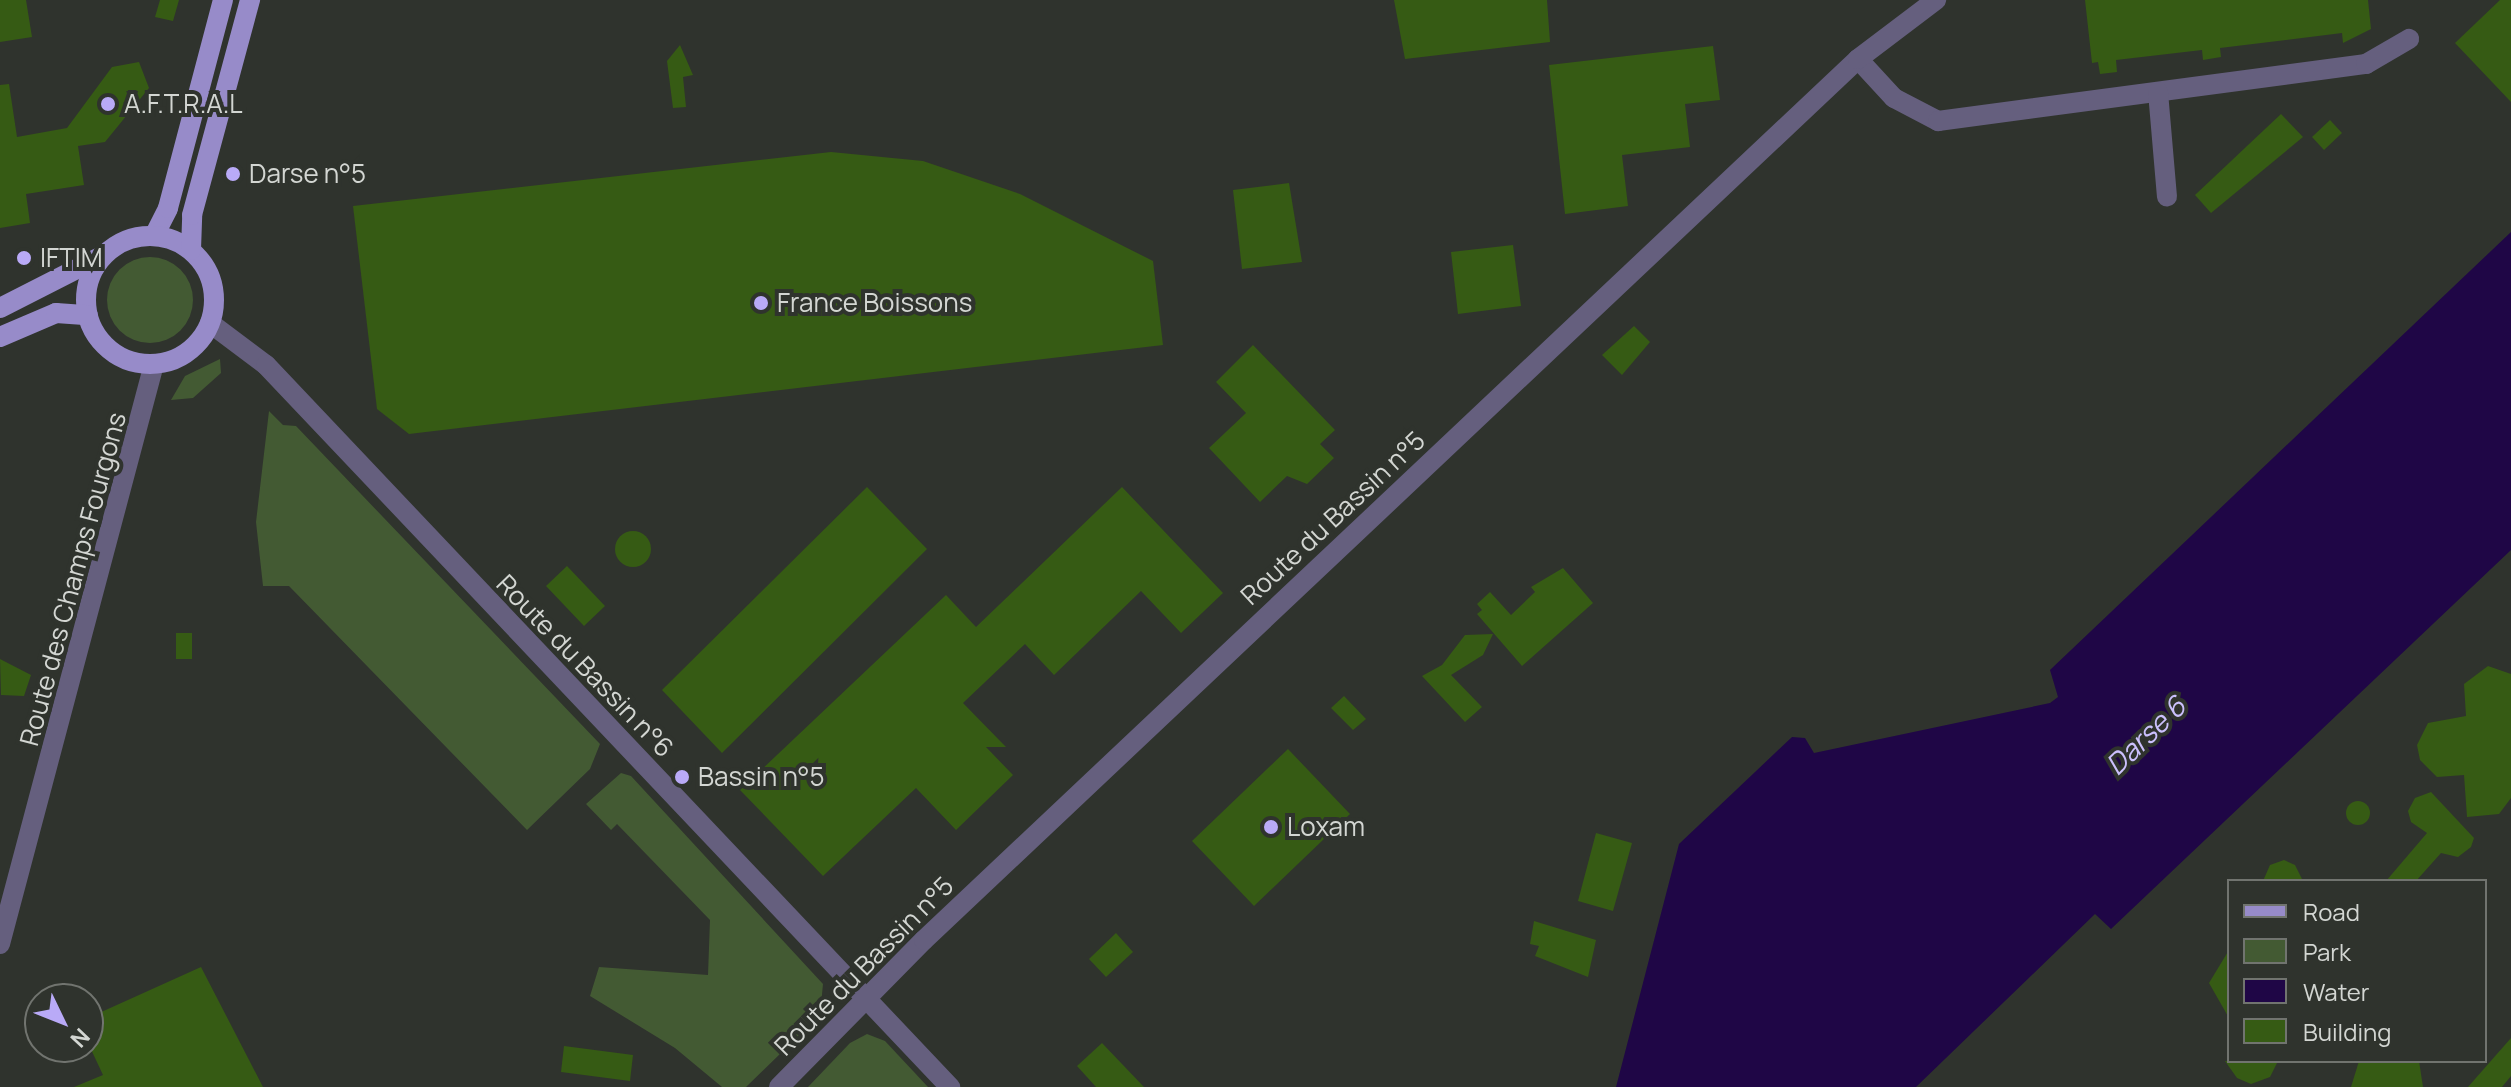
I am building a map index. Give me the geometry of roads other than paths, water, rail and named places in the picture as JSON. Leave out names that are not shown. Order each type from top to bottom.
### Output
[{"type":"main road","points":[[154,236],[168,208],[223,0]]},
{"type":"main road","points":[[106,254],[93,271],[88,315],[112,352],[154,364],[188,352],[210,323],[212,283],[191,250],[192,215],[250,0]]},
{"type":"main road","points":[[0,308],[128,240],[154,236],[191,250]]},
{"type":"main road","points":[[0,337],[56,313],[88,315]]},
{"type":"street","name":"Route du Bassin n°5","points":[[779,1087],[1858,59],[1936,0]]},
{"type":"street","points":[[1858,59],[1894,98],[1938,121],[2366,64],[2409,39]]},
{"type":"street","points":[[2158,92],[2167,197]]},
{"type":"street","name":"Route du Bassin n°6","points":[[210,323],[266,365],[950,1087]]},
{"type":"street","name":"Route des Champs Fourgons","points":[[0,944],[154,364]]},
{"type":"water","name":"Darse 6","points":[[2511,232],[2511,550],[2111,929],[2095,914],[1916,1087],[1616,1087],[1679,844],[1792,737],[1805,738],[1814,753],[2050,703],[2058,697],[2050,670]]},
{"type":"place","name":"A.F.T.R.A.L","points":[[108,104]]},
{"type":"place","name":"Darse n°5","points":[[233,174]]},
{"type":"place","name":"IFTIM","points":[[24,258]]},
{"type":"place","name":"France Boissons","points":[[761,303]]},
{"type":"place","name":"Bassin n°5","points":[[682,777]]},
{"type":"place","name":"Loxam","points":[[1271,827]]}]
